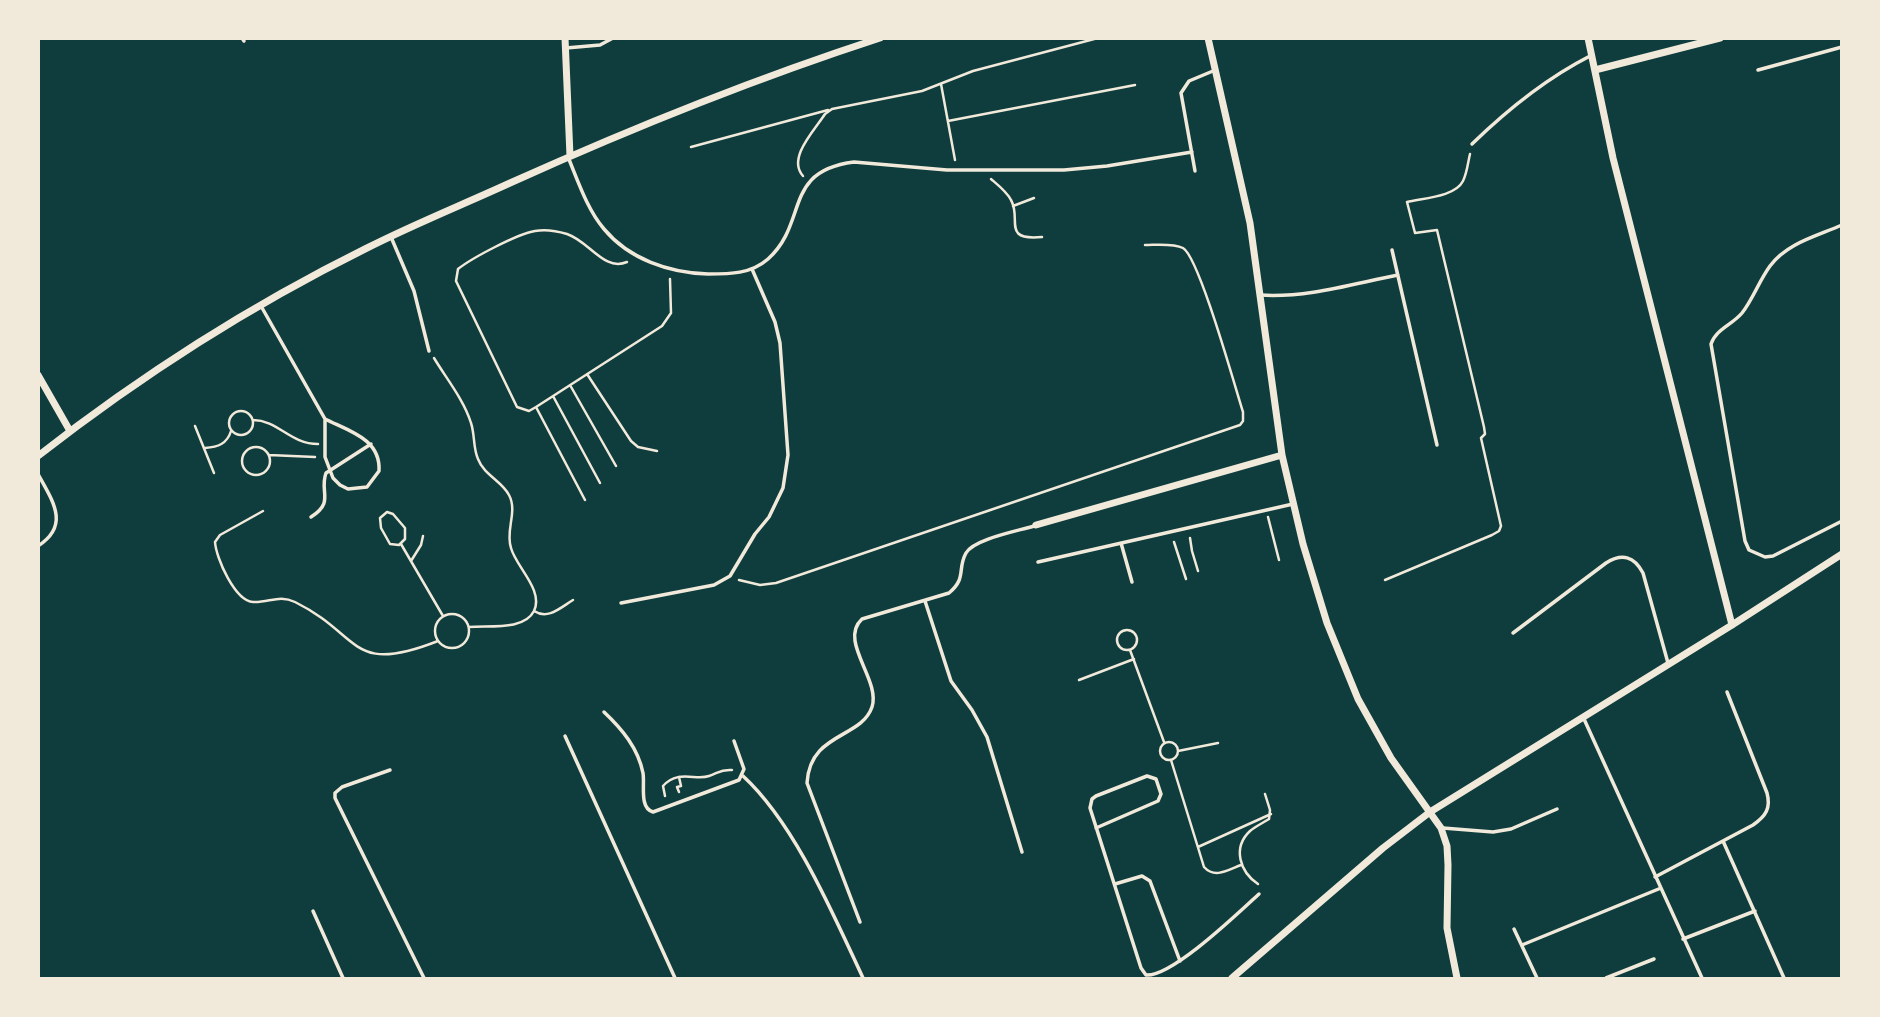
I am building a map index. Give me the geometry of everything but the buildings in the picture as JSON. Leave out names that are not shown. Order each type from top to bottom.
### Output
[{"type":"street","points":[[565,38],[569,157]]},
{"type":"street","points":[[38,456],[170,363],[261,306],[354,255],[569,157],[716,97],[880,38]]},
{"type":"street","points":[[1208,38],[1250,223],[1282,455],[1293,505],[1323,610],[1358,699],[1391,758],[1441,828],[1447,846],[1447,928],[1457,978]]},
{"type":"street","points":[[1588,38],[1613,158],[1732,625]]},
{"type":"street","points":[[1595,70],[1720,38]]},
{"type":"street","points":[[38,374],[70,431]]},
{"type":"street","points":[[1036,525],[1282,455]]},
{"type":"street","points":[[1232,978],[1383,848],[1430,812],[1842,554]]},
{"type":"lane","points":[[566,48],[600,45],[613,38]]},
{"type":"lane","points":[[1758,70],[1842,47]]},
{"type":"lane","points":[[1472,144],[1528,94],[1592,55]]},
{"type":"lane","points":[[1195,172],[1181,93],[1189,81],[1216,71]]},
{"type":"lane","points":[[569,157],[591,210],[603,228],[619,244],[637,256],[669,268],[718,274],[752,269],[767,260],[779,248],[788,233],[804,188],[816,174],[834,164],[854,162],[984,172],[1086,169],[1192,152]]},
{"type":"lane","points":[[1842,225],[1801,242],[1779,256],[1739,317],[1714,334],[1712,344],[1745,541],[1749,550],[1765,557],[1773,556],[1842,520]]},
{"type":"lane","points":[[391,237],[414,290],[429,351]]},
{"type":"lane","points":[[1392,250],[1437,445]]},
{"type":"lane","points":[[621,603],[714,585],[730,576],[776,504],[783,488],[788,455],[780,343],[775,322],[752,269]]},
{"type":"lane","points":[[1260,295],[1318,292],[1398,275]]},
{"type":"lane","points":[[261,306],[325,419],[325,457],[329,470],[340,485],[348,489],[367,487],[379,471],[377,452],[371,444],[355,433],[325,419]]},
{"type":"lane","points":[[311,517],[319,512],[324,504],[324,477],[329,470],[371,444]]},
{"type":"lane","points":[[38,474],[55,504],[57,514],[52,534],[38,546]]},
{"type":"lane","points":[[1038,562],[1293,505]]},
{"type":"lane","points":[[860,922],[807,783],[808,771],[820,750],[867,716],[872,707],[873,695],[854,639],[857,624],[862,620],[949,593],[957,586],[966,553],[973,546],[1036,525]]},
{"type":"lane","points":[[1121,543],[1132,582]]},
{"type":"lane","points":[[1513,633],[1606,563],[1616,557],[1627,557],[1637,562],[1643,573],[1668,665]]},
{"type":"lane","points":[[925,601],[951,681],[987,737],[1022,852]]},
{"type":"lane","points":[[1655,877],[1761,819],[1767,811],[1769,802],[1727,692]]},
{"type":"lane","points":[[604,712],[625,734],[639,759],[646,809],[653,812],[734,783],[743,776]]},
{"type":"lane","points":[[1583,718],[1702,978]]},
{"type":"lane","points":[[565,736],[675,978]]},
{"type":"lane","points":[[734,741],[743,764],[743,776],[757,789],[780,819],[814,878],[863,978]]},
{"type":"lane","points":[[390,770],[342,787],[335,793],[335,798],[424,978]]},
{"type":"lane","points":[[1096,828],[1158,801],[1161,794],[1156,779],[1147,776],[1092,799],[1090,808],[1096,828],[1115,884],[1142,972],[1151,976],[1156,976],[1180,961],[1259,894]]},
{"type":"lane","points":[[1441,828],[1493,832],[1511,829],[1557,809]]},
{"type":"lane","points":[[1723,841],[1784,978]]},
{"type":"lane","points":[[1115,884],[1142,876],[1150,881],[1180,961]]},
{"type":"lane","points":[[1522,945],[1661,888]]},
{"type":"lane","points":[[313,911],[341,978]]},
{"type":"lane","points":[[1683,939],[1755,911]]},
{"type":"lane","points":[[1514,929],[1537,978]]},
{"type":"lane","points":[[1606,978],[1654,958]]},
{"type":"path","points":[[691,147],[832,109],[922,91],[973,71],[1098,38]]},
{"type":"path","points":[[941,84],[957,170]]},
{"type":"path","points":[[948,121],[1135,85]]},
{"type":"path","points":[[809,183],[797,169],[797,158],[825,114],[832,109]]},
{"type":"path","points":[[1385,580],[1492,535],[1499,531],[1501,526],[1481,438],[1485,434],[1484,427],[1437,230],[1415,233],[1407,202],[1450,192],[1459,186],[1466,174],[1472,144]]},
{"type":"path","points":[[984,172],[1008,196],[1019,234],[1032,238],[1042,237]]},
{"type":"path","points":[[1013,206],[1034,198]]},
{"type":"path","points":[[637,256],[620,265],[610,264],[570,234],[553,230],[535,231],[519,236],[457,269],[456,281],[513,403],[523,410],[536,407],[662,326],[668,320],[671,305],[669,268]]},
{"type":"path","points":[[730,576],[752,583],[776,583],[1240,425],[1243,412],[1206,298],[1188,253],[1178,247],[1144,245]]},
{"type":"path","points":[[429,351],[467,412],[472,424],[478,461],[509,494],[512,504],[508,534],[510,547],[536,600],[534,611],[526,621],[515,625],[469,627]]},
{"type":"path","points":[[587,374],[631,441],[638,447],[657,451]]},
{"type":"path","points":[[570,385],[617,466]]},
{"type":"path","points":[[553,396],[600,483]]},
{"type":"path","points":[[536,407],[585,500]]},
{"type":"path","points":[[204,449],[220,446],[229,437],[229,420],[235,412],[246,412],[253,420],[271,423],[288,437],[300,442],[324,444]]},
{"type":"path","points":[[231,430],[241,435],[247,434],[253,420]]},
{"type":"path","points":[[195,426],[214,472]]},
{"type":"path","points":[[269,455],[270,467],[262,475],[251,475],[243,467],[243,456],[250,448],[261,448],[269,455],[325,457]]},
{"type":"path","points":[[1266,510],[1279,560]]},
{"type":"path","points":[[263,511],[220,535],[215,542],[232,586],[243,599],[252,602],[290,599],[317,615],[356,648],[374,654],[394,656],[438,642]]},
{"type":"path","points":[[384,513],[393,514],[405,528],[406,537],[401,544],[390,544],[382,531],[379,521],[384,513]]},
{"type":"path","points":[[1190,528],[1192,551],[1198,571]]},
{"type":"path","points":[[1171,532],[1185,579]]},
{"type":"path","points":[[411,561],[423,536]]},
{"type":"path","points":[[401,544],[443,616]]},
{"type":"path","points":[[534,611],[548,615],[573,600]]},
{"type":"path","points":[[459,615],[469,627],[468,639],[460,647],[448,648],[438,642],[436,625],[443,616],[459,615]]},
{"type":"path","points":[[1130,630],[1136,636],[1136,644],[1130,650],[1122,649],[1117,642],[1118,634],[1122,631],[1130,630]]},
{"type":"path","points":[[1130,650],[1164,742],[1160,752],[1164,758],[1171,760]]},
{"type":"path","points":[[1079,680],[1134,659]]},
{"type":"path","points":[[1164,742],[1172,742],[1178,751]]},
{"type":"path","points":[[1171,760],[1178,751],[1218,743]]},
{"type":"path","points":[[1171,760],[1204,867],[1211,873],[1221,873],[1241,864]]},
{"type":"path","points":[[661,809],[665,800],[663,786],[667,781],[691,775],[707,777],[726,770],[743,776]]},
{"type":"path","points":[[679,778],[681,786],[677,787],[683,801]]},
{"type":"path","points":[[1259,894],[1259,885],[1249,878],[1241,864],[1240,851],[1243,840],[1250,832],[1269,819],[1271,814],[1265,794]]},
{"type":"path","points":[[1198,847],[1271,814]]}]
